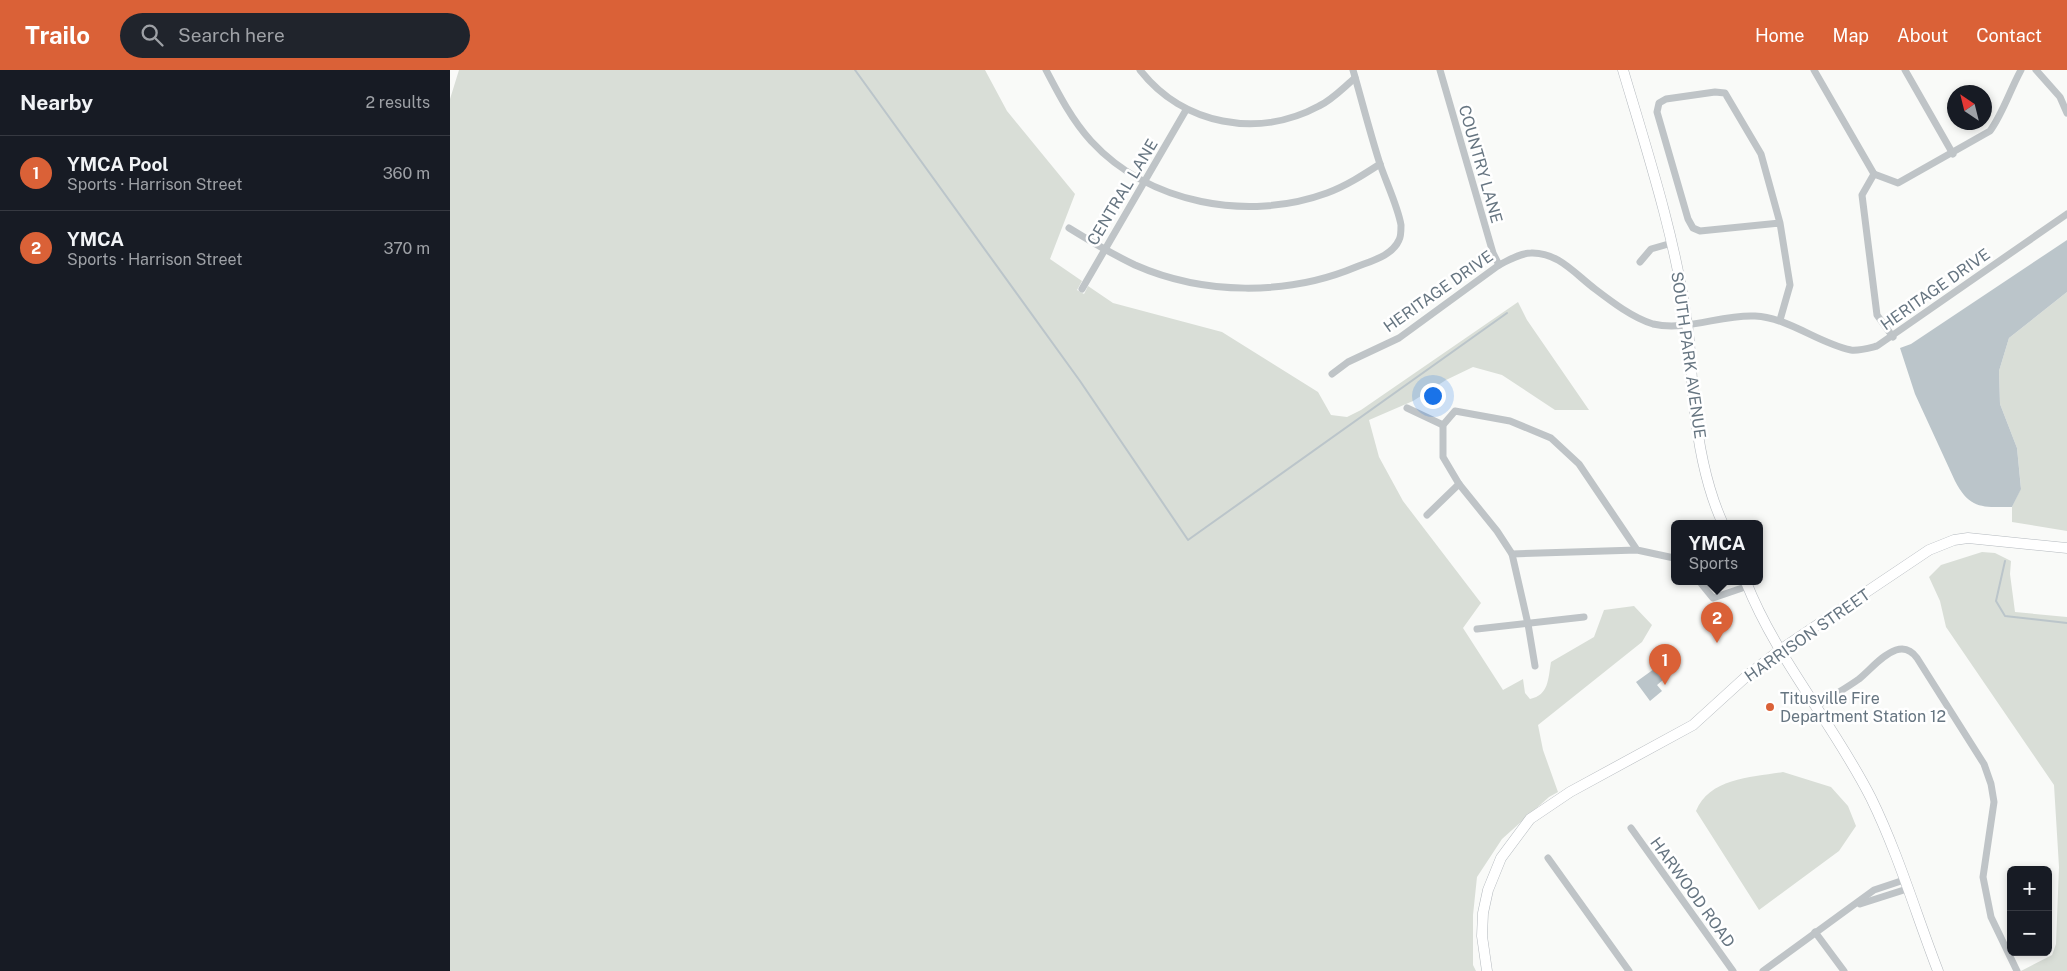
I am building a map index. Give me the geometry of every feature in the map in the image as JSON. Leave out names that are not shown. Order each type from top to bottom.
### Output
[{"type":"street","points":[[1046,70],[1062,102],[1092,141],[1116,162],[1145,182],[1175,194],[1208,203],[1248,208],[1275,206],[1326,194],[1352,182],[1380,164]]},
{"type":"street","points":[[1140,70],[1149,81],[1186,110],[1222,121],[1252,124],[1282,120],[1304,114],[1321,106],[1355,78]]},
{"type":"street","points":[[1069,228],[1104,250],[1136,265],[1164,275],[1206,285],[1239,288],[1296,284],[1346,272],[1392,251],[1400,239],[1401,225],[1380,164],[1353,70]]},
{"type":"street","name":"COUNTRY LANE","points":[[1440,70],[1493,253],[1499,265]]},
{"type":"street","name":"SOUTH PARK AVENUE","points":[[1623,70],[1662,201],[1672,243],[1687,324],[1694,406],[1702,451],[1716,510],[1721,520]]},
{"type":"street","points":[[1814,70],[1874,174],[1898,183],[1953,154],[1990,131],[2000,117],[2006,98],[2020,70]]},
{"type":"street","points":[[1905,70],[1953,154]]},
{"type":"street","points":[[2036,70],[2060,97],[2067,113]]},
{"type":"street","points":[[1780,223],[1700,231],[1693,228],[1688,219],[1657,112],[1659,103],[1666,99],[1722,92],[1727,95],[1761,154],[1780,223],[1790,285],[1780,320]]},
{"type":"street","name":"CENTRAL LANE","points":[[1082,289],[1186,110]]},
{"type":"street","points":[[1874,174],[1862,195],[1877,315],[1893,337]]},
{"type":"street","name":"HERITAGE DRIVE","points":[[1332,374],[1348,362],[1399,338],[1499,265],[1512,258],[1530,253],[1548,254],[1565,264],[1595,289],[1639,318],[1662,325],[1754,316],[1780,320],[1825,342],[1853,350],[1877,346],[1893,337],[2067,214]]},
{"type":"street","points":[[1640,262],[1651,250],[1672,243]]},
{"type":"street","points":[[1407,408],[1443,425]]},
{"type":"street","points":[[1536,666],[1512,554],[1497,531],[1459,484],[1443,457],[1443,425],[1455,411],[1510,420],[1551,438],[1579,464],[1637,550]]},
{"type":"street","points":[[1427,515],[1459,484]]},
{"type":"street","name":"HARRISON STREET","points":[[1487,971],[1482,936],[1483,913],[1488,890],[1501,858],[1530,819],[1570,792],[1693,726],[1748,674],[1780,650],[1929,550],[1954,540],[1986,539],[2067,548]]},
{"type":"street","points":[[1512,554],[1637,550],[1671,557]]},
{"type":"street","points":[[1702,585],[1712,598],[1744,585]]},
{"type":"street","points":[[1747,585],[1761,616],[1780,650],[1871,798],[1892,846],[1938,971]]},
{"type":"street","points":[[1477,629],[1584,617]]},
{"type":"street","points":[[1816,707],[1859,678],[1889,653],[1906,650],[1912,652],[1917,658],[1984,764],[1991,784],[1994,802],[1984,877],[1991,917],[2017,971]]},
{"type":"street","name":"HARWOOD ROAD","points":[[1631,828],[1733,971]]},
{"type":"street","points":[[1548,858],[1629,971]]},
{"type":"street","points":[[1763,971],[1874,890],[1906,884]]},
{"type":"street","points":[[1815,932],[1844,971]]},
{"type":"shaded area","points":[[459,70],[985,70],[1007,111],[1075,194],[1050,259],[1082,281],[1077,290],[1084,294],[1088,286],[1113,303],[1222,332],[1318,392],[1331,415],[1347,417],[1361,410],[1518,302],[1527,320],[1589,410],[1555,410],[1502,375],[1473,367],[1446,380],[1413,401],[1369,420],[1379,457],[1403,501],[1481,603],[1463,628],[1503,690],[1523,679],[1525,693],[1530,699],[1541,694],[1548,680],[1551,662],[1594,637],[1604,610],[1634,606],[1652,625],[1642,642],[1538,725],[1543,750],[1558,792],[1549,797],[1502,839],[1477,877],[1473,915],[1473,965],[1476,971],[450,971],[450,99]]},
{"type":"shaded area","points":[[2067,240],[2067,292],[2009,338],[1999,371],[2000,404],[2017,448],[2021,489],[2012,507],[1978,505],[1966,497],[1955,481],[1915,394],[1900,348],[1911,344]]},
{"type":"shaded area","points":[[2067,292],[2067,531],[2012,522],[2012,507],[2021,488],[2017,448],[2000,404],[1999,371],[2009,338]]},
{"type":"shaded area","points":[[1982,552],[1995,553],[2011,561],[2010,574],[2015,612],[2067,617],[2067,971],[2021,971],[2052,956],[2056,944],[2059,867],[2054,785],[1946,627],[1940,601],[1929,577],[1941,565]]},
{"type":"shaded area","points":[[1654,669],[1663,680],[1657,685],[1662,691],[1650,701],[1636,682]]},
{"type":"shaded area","points":[[1783,772],[1831,787],[1848,806],[1856,826],[1839,851],[1759,910],[1696,811],[1702,800],[1721,785],[1746,778]]},
{"type":"waterway","points":[[855,70],[1080,381],[1188,540],[1507,313]]},
{"type":"waterway","points":[[2005,561],[1996,601],[2005,616],[2067,623]]},
{"type":"place","name":"YMCA","points":[[1717,643]]},
{"type":"place","name":"YMCA Pool","points":[[1665,685]]},
{"type":"place","name":"Titusville Fire Department Station 12","points":[[1770,707]]}]
